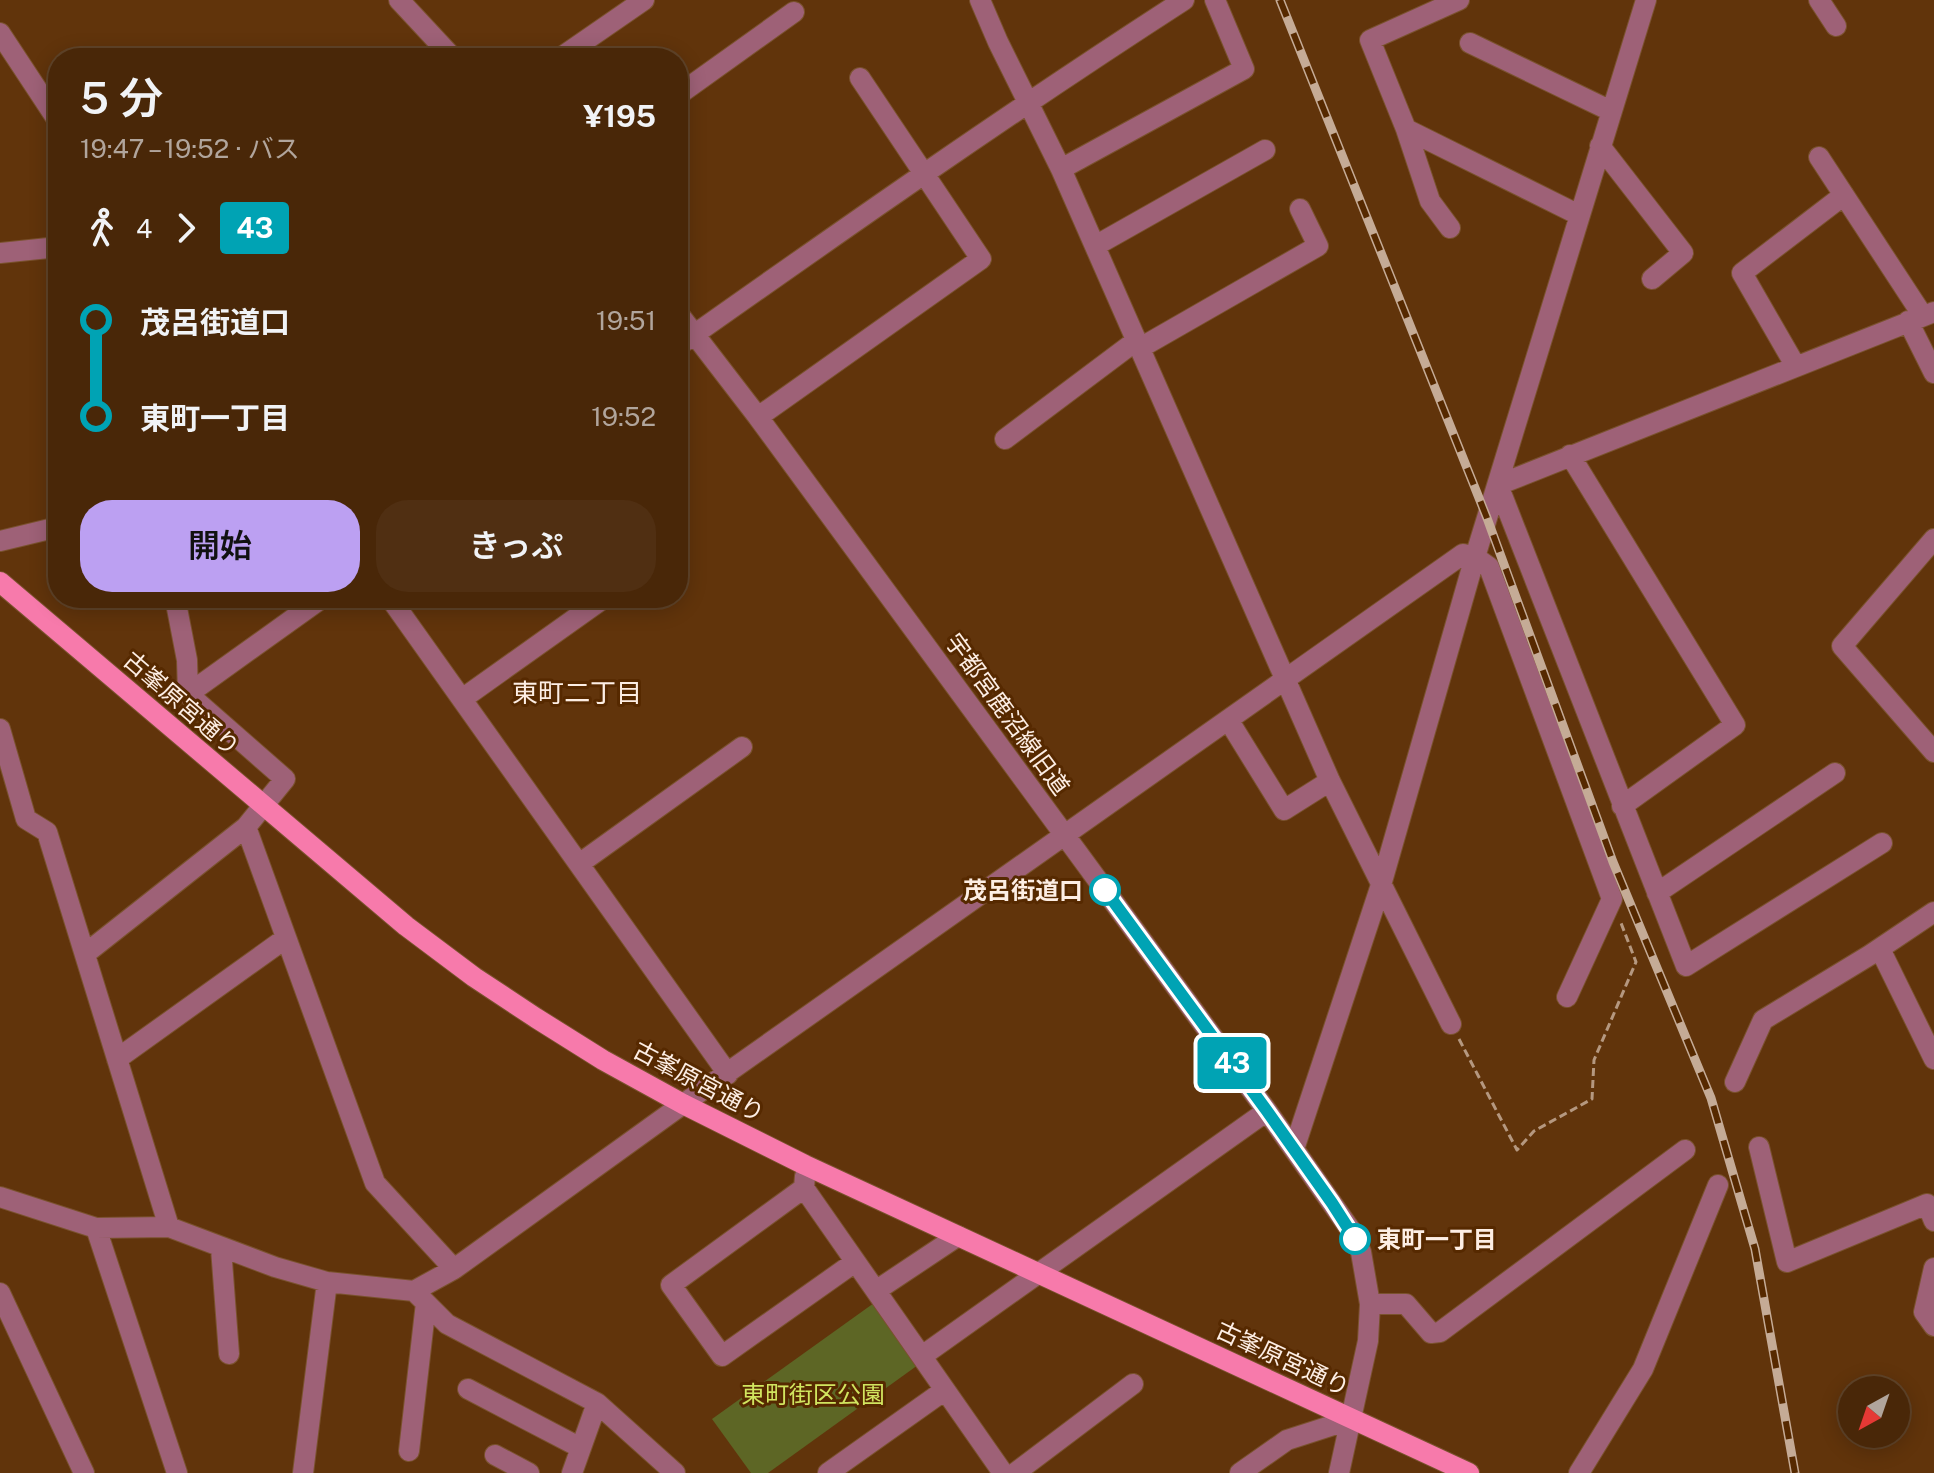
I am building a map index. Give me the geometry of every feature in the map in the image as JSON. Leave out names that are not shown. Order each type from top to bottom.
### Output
[{"type":"main road","name":"古峯原宮通り","points":[[0,582],[406,926],[474,977],[603,1060],[805,1165],[1469,1473]]},
{"type":"street","points":[[399,0],[444,48]]},
{"type":"street","points":[[574,48],[644,0]]},
{"type":"street","points":[[980,0],[1061,169],[1330,781],[1451,1024]]},
{"type":"street","points":[[688,339],[1027,102],[1184,0]]},
{"type":"street","points":[[1061,169],[1244,69],[1215,0]]},
{"type":"street","points":[[1450,228],[1430,201],[1406,129],[1370,40],[1459,0]]},
{"type":"street","points":[[1294,1149],[1381,885],[1475,557],[1646,0]]},
{"type":"street","points":[[1819,0],[1836,26]]},
{"type":"street","points":[[688,88],[794,12]]},
{"type":"street","points":[[0,33],[48,106]]},
{"type":"street","points":[[1470,43],[1611,111]]},
{"type":"street","points":[[758,417],[981,259],[860,78]]},
{"type":"street","points":[[1406,129],[1579,215]]},
{"type":"street","points":[[1600,146],[1683,253],[1652,279]]},
{"type":"street","points":[[1095,246],[1265,150]]},
{"type":"street","points":[[1819,157],[1922,316],[1934,373]]},
{"type":"street","points":[[1795,365],[1742,273],[1844,195]]},
{"type":"street","points":[[1005,439],[1138,344],[1318,246],[1300,209]]},
{"type":"street","points":[[0,253],[48,248]]},
{"type":"street","points":[[1498,485],[1922,316]]},
{"type":"street","name":"宇都宮鹿沼線旧道","points":[[688,342],[758,417],[1267,1111],[1350,1229],[1364,1262],[1370,1304],[1368,1341],[1339,1473]]},
{"type":"street","points":[[1570,455],[1735,725],[1622,806]]},
{"type":"street","points":[[1498,485],[1686,966],[1882,843]]},
{"type":"street","points":[[0,541],[48,529]]},
{"type":"street","points":[[1934,539],[1842,646],[1934,752]]},
{"type":"street","points":[[409,1451],[420,1297],[454,1269],[683,1104],[1463,554],[1475,557],[1489,567],[1612,899],[1567,997]]},
{"type":"street","points":[[85,954],[246,827],[285,779],[188,694],[187,660],[177,608]]},
{"type":"street","points":[[188,694],[308,608]]},
{"type":"street","points":[[397,608],[728,1074]]},
{"type":"street","points":[[462,699],[590,608]]},
{"type":"street","points":[[1229,721],[1284,810],[1330,781]]},
{"type":"street","points":[[0,729],[26,819],[47,832],[169,1227]]},
{"type":"street","points":[[579,864],[742,747]]},
{"type":"street","points":[[1657,893],[1835,773]]},
{"type":"street","points":[[246,827],[375,1183],[454,1269]]},
{"type":"street","points":[[1735,1082],[1763,1020],[1880,949],[1934,912]]},
{"type":"street","points":[[117,1059],[286,938]]},
{"type":"street","points":[[1880,949],[1934,1059]]},
{"type":"street","points":[[922,1356],[1267,1111]]},
{"type":"street","points":[[1759,1147],[1787,1262],[1927,1204],[1934,1221]]},
{"type":"street","points":[[1370,1304],[1406,1304],[1431,1333],[1440,1332],[1685,1150]]},
{"type":"street","points":[[805,1165],[804,1188],[1003,1473]]},
{"type":"street","points":[[1579,1473],[1643,1369],[1718,1185]]},
{"type":"street","points":[[804,1188],[671,1285],[722,1356],[855,1262]]},
{"type":"street","points":[[0,1197],[96,1228],[169,1227],[275,1267],[327,1282],[420,1297],[447,1324],[597,1403],[675,1473]]},
{"type":"street","points":[[96,1228],[177,1473]]},
{"type":"street","points":[[877,1290],[958,1236]]},
{"type":"street","points":[[221,1248],[229,1354]]},
{"type":"street","points":[[1934,1268],[1924,1312],[1934,1326]]},
{"type":"street","points":[[303,1473],[327,1282]]},
{"type":"street","points":[[0,1293],[84,1473]]},
{"type":"street","points":[[1015,1473],[1133,1384]]},
{"type":"street","points":[[468,1389],[581,1448]]},
{"type":"street","points":[[828,1473],[945,1390]]},
{"type":"street","points":[[572,1473],[597,1403]]},
{"type":"street","points":[[1240,1473],[1287,1440],[1352,1419]]},
{"type":"street","points":[[495,1455],[529,1473]]},
{"type":"path","points":[[1451,1024],[1517,1150],[1534,1131],[1592,1099],[1594,1060],[1636,962],[1612,899]]},
{"type":"green space","name":"東町街区公園","points":[[874,1303],[918,1365],[768,1473],[751,1473],[712,1419]]},
{"type":"railway","points":[[1280,0],[1487,518],[1613,862],[1711,1098],[1755,1249],[1795,1473]]},
{"type":"bus line","name":"43","points":[[1105,890],[1267,1111],[1355,1239]]},
{"type":"place","name":"茂呂街道口","points":[[1105,890]]},
{"type":"place","name":"東町一丁目","points":[[1355,1239]]},
{"type":"district","name":"東町二丁目","points":[[577,692]]}]
